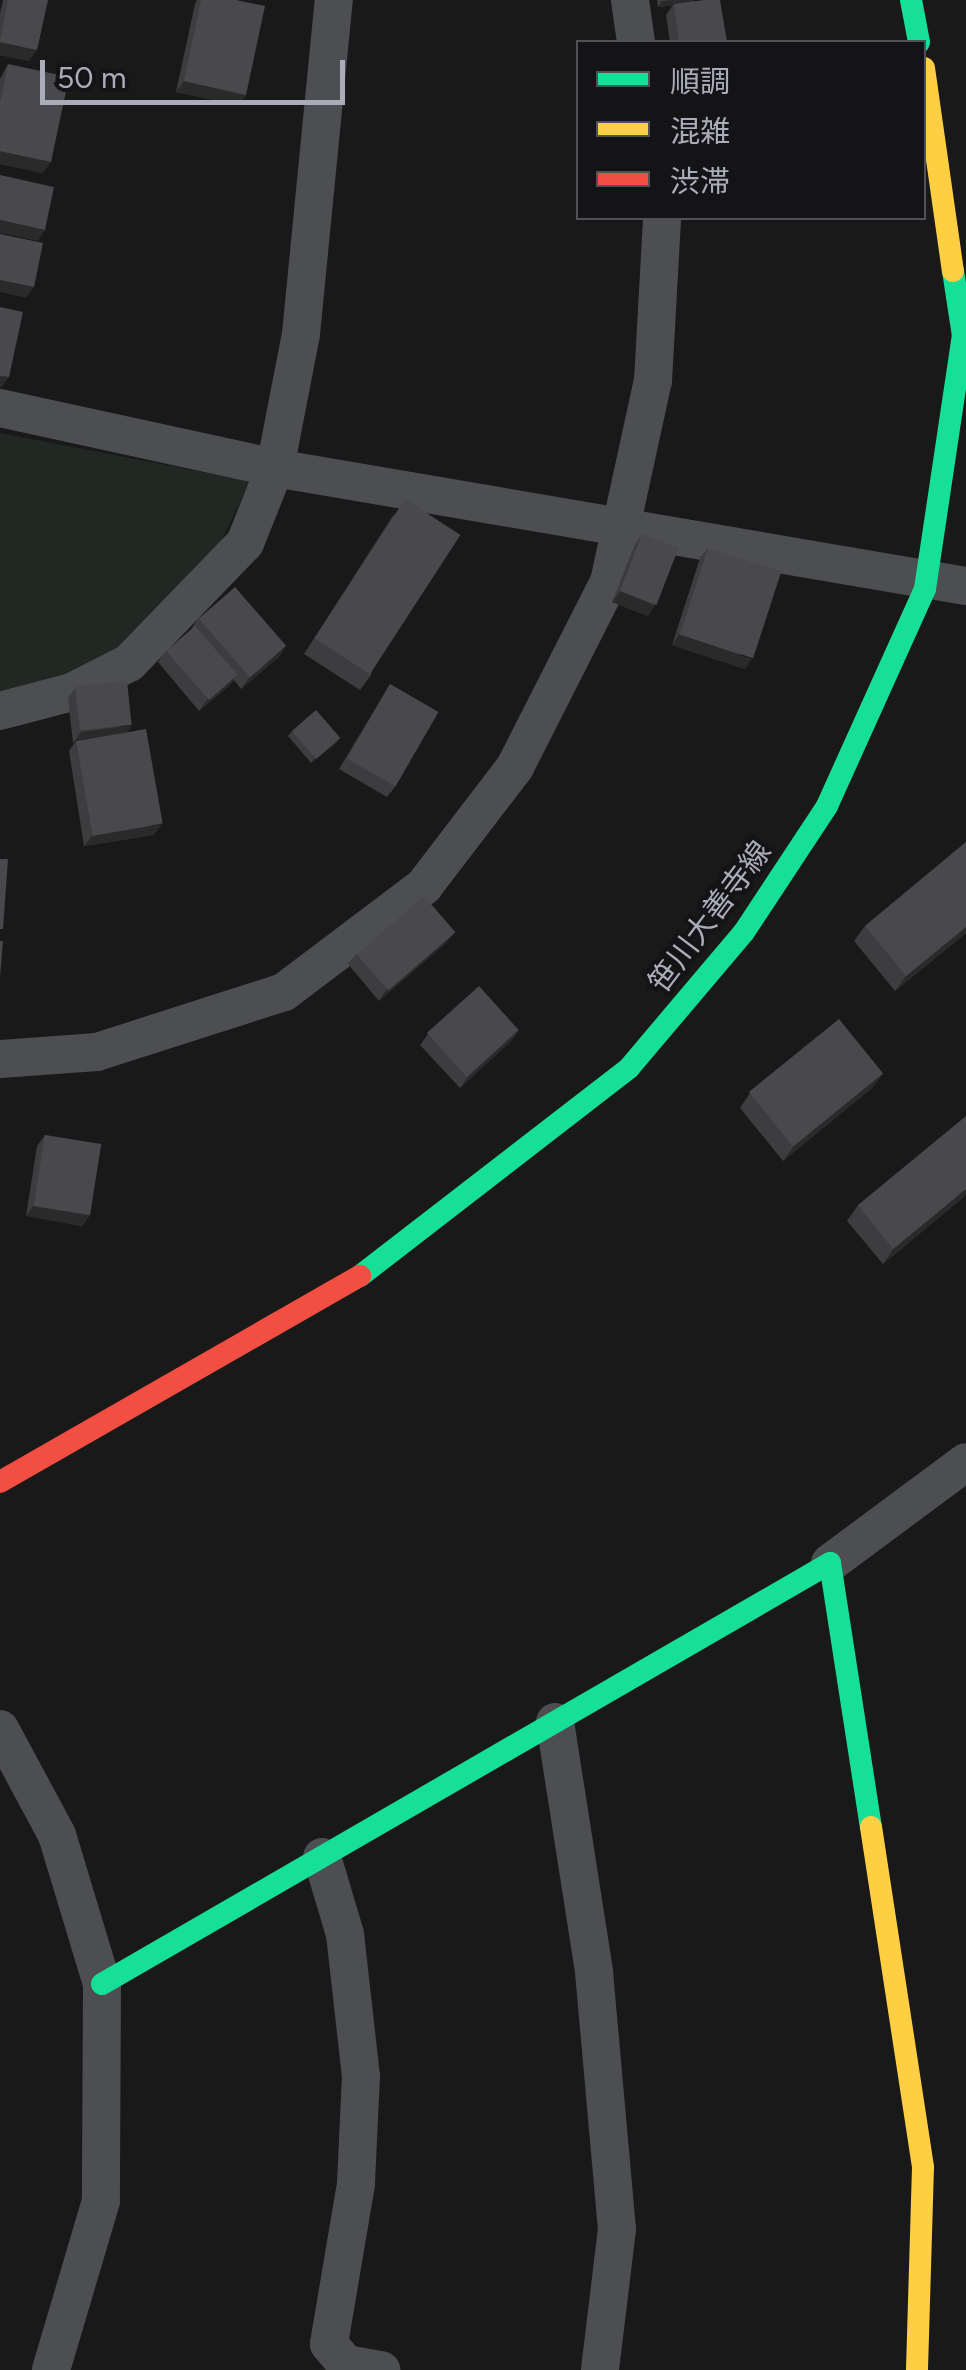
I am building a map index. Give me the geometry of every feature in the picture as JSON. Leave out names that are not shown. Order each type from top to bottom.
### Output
[{"type":"street","points":[[0,711],[72,692],[164,633],[244,543],[275,468],[329,117],[334,0]]},
{"type":"street","points":[[630,0],[636,40]]},
{"type":"street","points":[[911,0],[919,40]]},
{"type":"street","name":"笹川大善寺線","points":[[0,1482],[352,1282],[630,1068],[744,932],[828,806],[866,737],[928,580],[962,336],[926,82]]},
{"type":"street","points":[[0,1060],[98,1052],[190,1029],[284,992],[354,946],[424,886],[514,767],[609,582],[624,530],[654,381],[662,220]]},
{"type":"street","points":[[0,408],[275,468],[966,586]]},
{"type":"street","points":[[102,1984],[830,1563],[966,1462]]},
{"type":"street","points":[[830,1563],[923,2167],[917,2370]]},
{"type":"street","points":[[555,1722],[594,1972],[617,2229],[600,2370]]},
{"type":"street","points":[[0,1729],[57,1836],[102,1984],[101,2201],[51,2370]]},
{"type":"street","points":[[322,1857],[345,1934],[361,2076],[356,2184],[328,2344],[346,2364],[381,2370]]},
{"type":"shaded area","points":[[0,433],[250,481],[217,550],[146,630],[99,664],[0,698]]},
{"type":"building","points":[[8,0],[48,0],[37,50],[0,42]]},
{"type":"building","points":[[201,0],[236,0],[265,6],[246,95],[184,81]]},
{"type":"building","points":[[720,0],[727,40],[679,40],[674,4]]},
{"type":"building","points":[[8,64],[69,77],[51,162],[0,151],[0,103]]},
{"type":"building","points":[[0,175],[54,187],[45,230],[0,220]]},
{"type":"building","points":[[0,234],[43,243],[34,287],[0,280]]},
{"type":"building","points":[[0,307],[23,312],[9,377],[0,376]]},
{"type":"building","points":[[405,499],[460,535],[370,674],[315,638]]},
{"type":"building","points":[[642,534],[678,548],[657,605],[620,591]]},
{"type":"building","points":[[708,548],[781,572],[753,658],[680,635]]},
{"type":"building","points":[[235,587],[286,646],[250,677],[199,618]]},
{"type":"building","points":[[195,626],[238,675],[209,700],[166,651]]},
{"type":"building","points":[[127,681],[132,725],[80,730],[75,686]]},
{"type":"building","points":[[390,684],[438,712],[395,786],[347,758]]},
{"type":"building","points":[[316,710],[340,738],[316,759],[292,731]]},
{"type":"building","points":[[146,729],[163,824],[93,836],[76,741]]},
{"type":"building","points":[[966,842],[966,927],[906,976],[865,926]]},
{"type":"building","points":[[0,859],[8,859],[3,929],[0,929]]},
{"type":"building","points":[[424,896],[455,932],[388,991],[357,954]]},
{"type":"building","points":[[479,986],[518,1030],[466,1077],[427,1033]]},
{"type":"building","points":[[839,1019],[883,1073],[793,1146],[749,1092]]},
{"type":"building","points":[[966,1116],[966,1189],[893,1249],[858,1205]]},
{"type":"building","points":[[45,1135],[101,1144],[90,1215],[34,1206]]},
{"type":"traffic: fast","points":[[911,0],[919,40]]},
{"type":"traffic: fast","points":[[360,1276],[629,1068],[744,932],[827,806],[925,589],[963,336],[953,271]]},
{"type":"traffic: fast","points":[[102,1984],[830,1563],[871,1827]]},
{"type":"traffic: slow","points":[[926,82],[953,271]]},
{"type":"traffic: slow","points":[[871,1827],[923,2167],[917,2370]]},
{"type":"traffic: jam","points":[[0,1482],[360,1276]]}]
